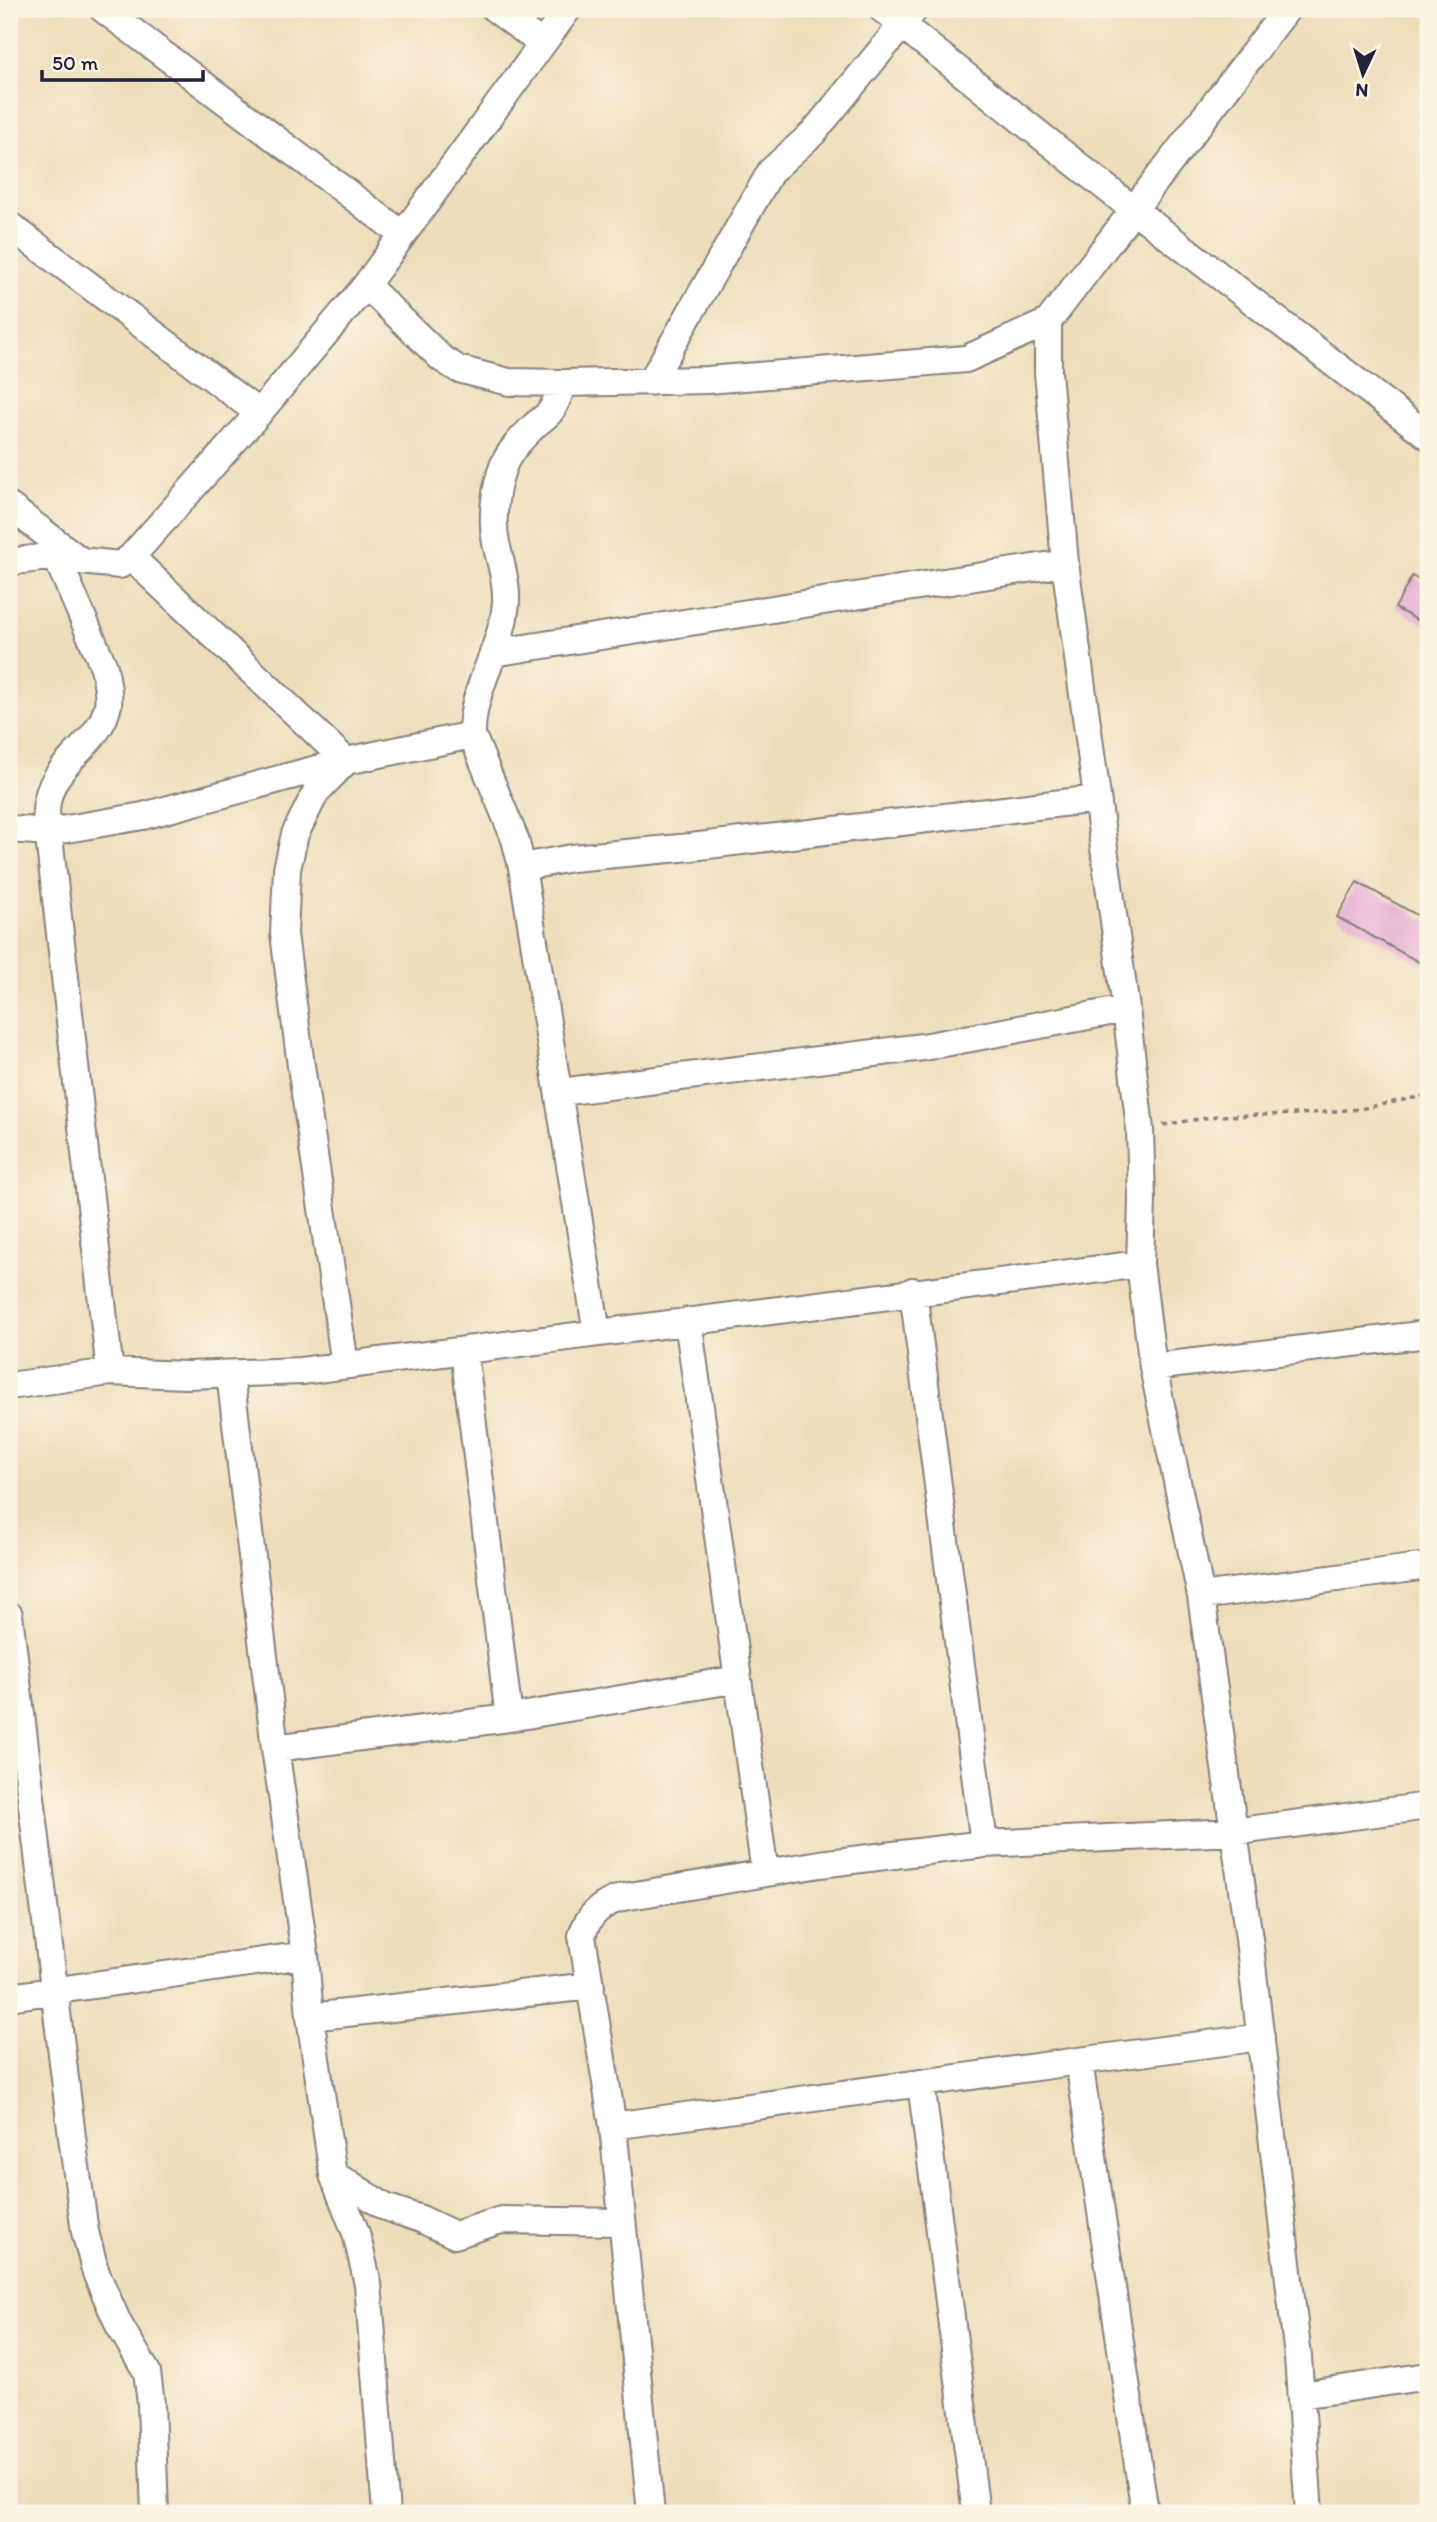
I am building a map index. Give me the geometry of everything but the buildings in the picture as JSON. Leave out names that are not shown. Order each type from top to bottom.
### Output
[{"type":"street","points":[[103,9],[402,234]]},
{"type":"street","points":[[495,9],[541,43]]},
{"type":"street","points":[[9,506],[51,545],[81,561],[120,565],[131,557],[259,413],[366,285],[568,9]]},
{"type":"street","points":[[366,285],[441,358],[458,369],[509,382],[707,380],[966,359],[1048,322],[1287,9]]},
{"type":"street","points":[[651,382],[771,170],[814,133],[900,14],[1134,209],[1428,436]]},
{"type":"street","points":[[9,225],[259,413]]},
{"type":"street","points":[[1048,322],[1048,372],[1065,563],[1140,1129],[1140,1264],[1153,1367],[1201,1596],[1249,1939],[1301,2395],[1308,2513]]},
{"type":"street","points":[[564,383],[550,413],[517,443],[505,462],[498,483],[496,540],[504,577],[505,613],[476,698],[472,735],[515,839],[522,867],[597,1332]]},
{"type":"street","points":[[9,562],[51,545]]},
{"type":"street","points":[[51,545],[104,667],[108,687],[107,705],[99,726],[50,785],[46,811],[110,1372]]},
{"type":"street","points":[[131,557],[346,761]]},
{"type":"street","points":[[493,653],[1065,563]]},
{"type":"street","points":[[9,829],[49,832],[143,816],[346,761],[472,735]]},
{"type":"street","points":[[345,1365],[284,934],[288,869],[295,834],[316,792],[346,761]]},
{"type":"street","points":[[522,867],[572,858],[691,847],[1096,799]]},
{"type":"street","points":[[560,1092],[923,1047],[1126,1009]]},
{"type":"street","points":[[9,1386],[110,1372],[187,1375],[301,1371],[1140,1264]]},
{"type":"street","points":[[913,1291],[984,1844]]},
{"type":"street","points":[[688,1321],[765,1873]]},
{"type":"street","points":[[1153,1367],[1428,1334]]},
{"type":"street","points":[[464,1351],[509,1718]]},
{"type":"street","points":[[230,1374],[275,1748],[333,2175],[356,2233],[368,2284],[386,2513]]},
{"type":"street","points":[[1201,1596],[1428,1566]]},
{"type":"street","points":[[9,1615],[85,2232],[96,2273],[109,2306],[147,2372],[155,2513]]},
{"type":"street","points":[[275,1748],[509,1718],[738,1679]]},
{"type":"street","points":[[650,2513],[613,2126],[582,1936],[586,1922],[607,1901],[765,1873],[984,1844],[1139,1839],[1233,1832],[1428,1806]]},
{"type":"street","points":[[9,1997],[305,1955]]},
{"type":"street","points":[[310,2017],[590,1986]]},
{"type":"street","points":[[613,2126],[1079,2060],[1261,2038]]},
{"type":"street","points":[[1079,2060],[1145,2513]]},
{"type":"street","points":[[921,2083],[976,2513]]},
{"type":"street","points":[[333,2175],[385,2207],[421,2219],[455,2235],[501,2220],[621,2222]]},
{"type":"street","points":[[1301,2395],[1428,2376]]},
{"type":"path","points":[[1140,1129],[1217,1116],[1360,1109],[1428,1095]]}]
